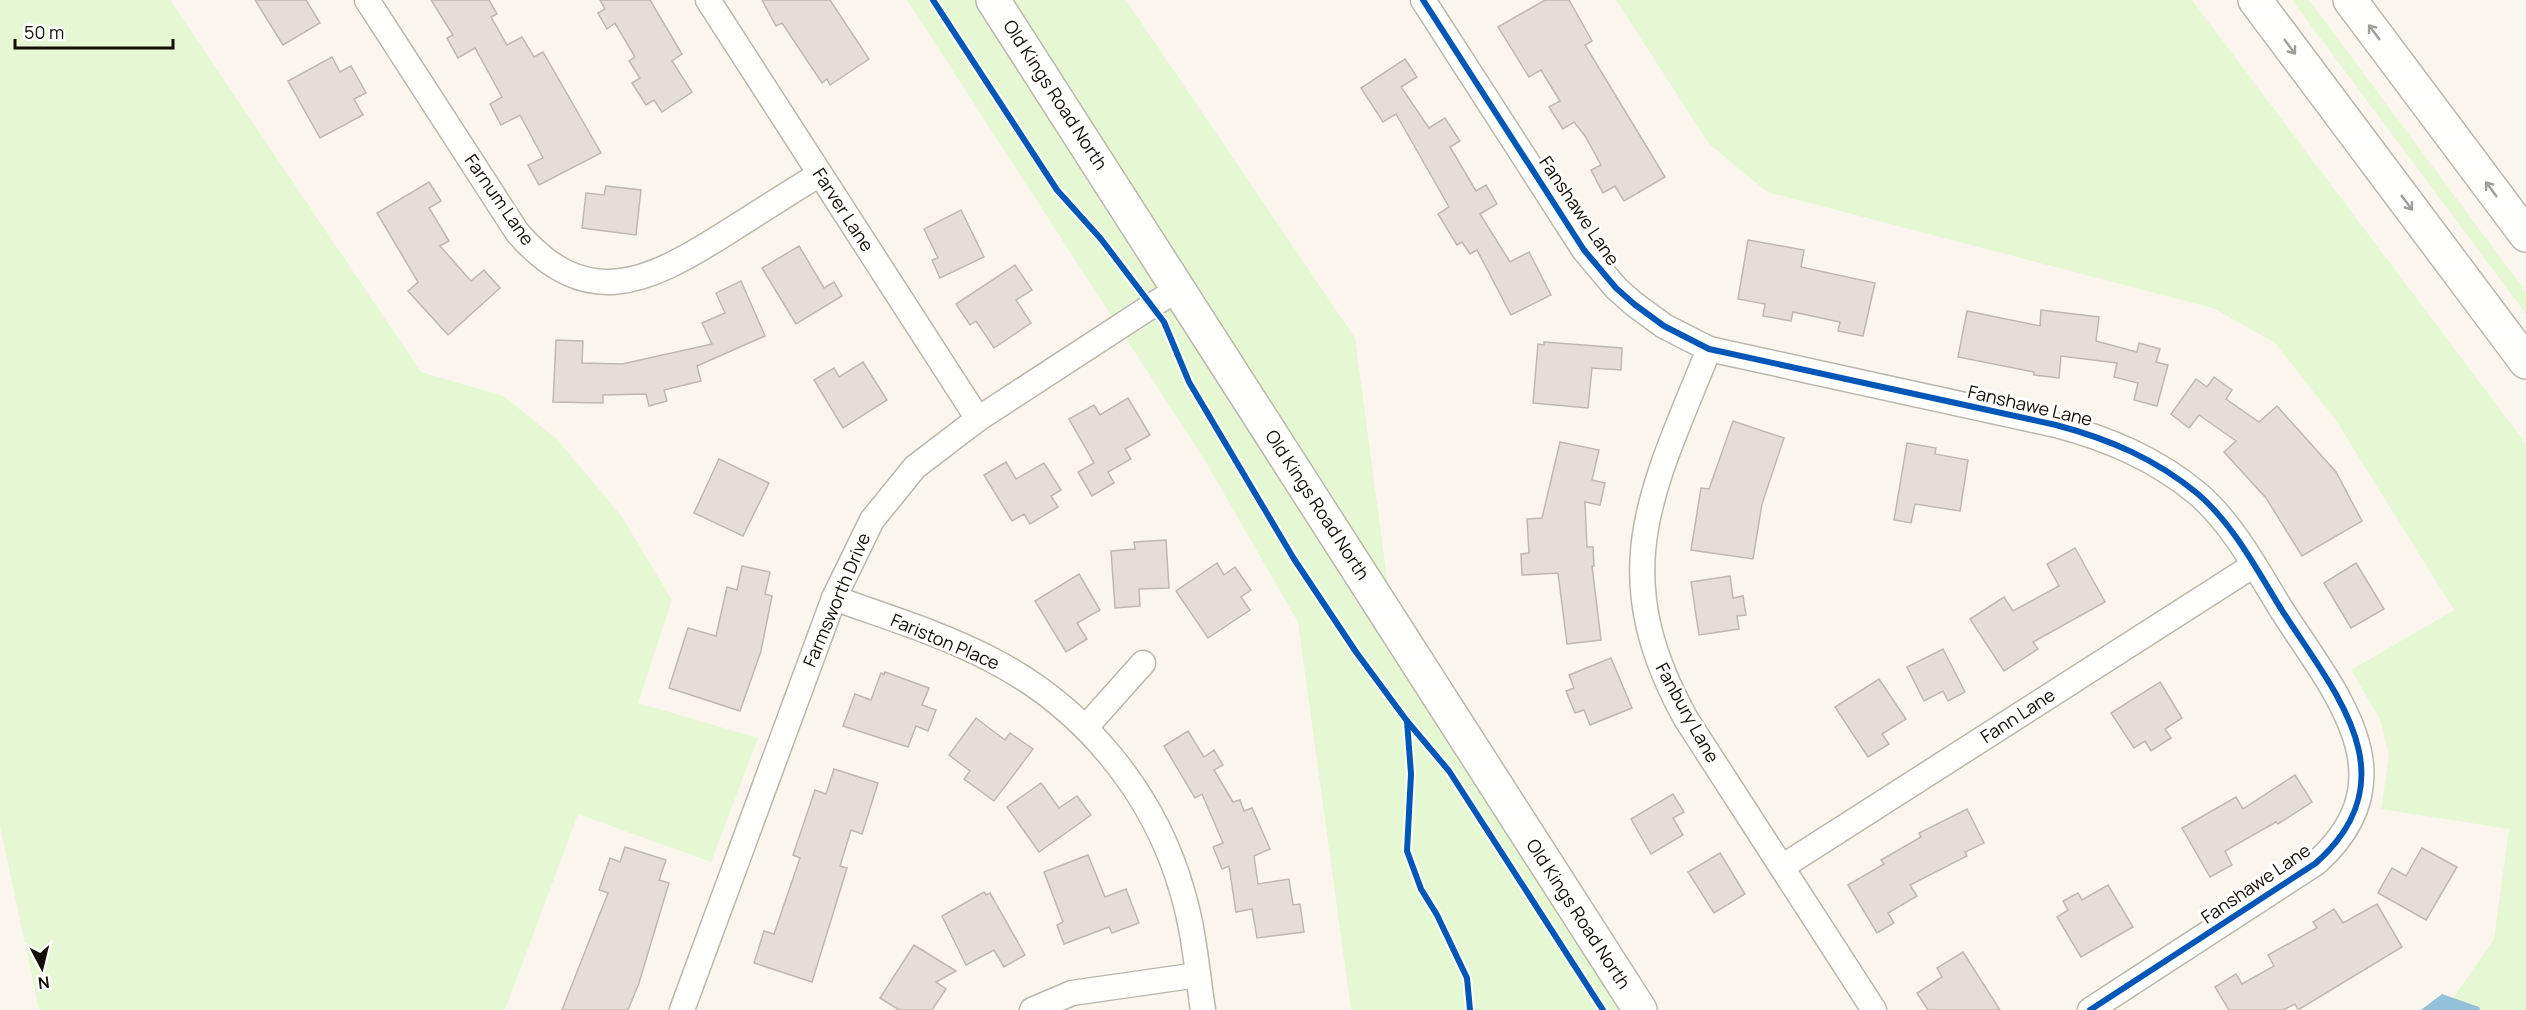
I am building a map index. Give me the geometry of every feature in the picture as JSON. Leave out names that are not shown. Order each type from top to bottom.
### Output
[{"type":"main road","name":"Old Kings Road North","points":[[993,0],[1640,1010]]},
{"type":"main road","points":[[2255,0],[2526,362]]},
{"type":"main road","points":[[2350,0],[2526,236]]},
{"type":"street","name":"Farnum Lane","points":[[367,0],[517,232],[548,262],[574,276],[618,282],[652,275],[685,259],[819,174]]},
{"type":"street","name":"Farver Lane","points":[[708,0],[978,419]]},
{"type":"street","name":"Fanshawe Lane","points":[[1424,0],[1595,264],[1616,288],[1650,316],[1708,349],[2056,425],[2106,440],[2151,460],[2199,495],[2218,516],[2254,565],[2338,697],[2352,724],[2362,764],[2360,793],[2355,815],[2339,841],[2316,863],[2090,1010]]},
{"type":"street","name":"Farmsworth Drive","points":[[682,1010],[834,598],[860,539],[884,502],[934,450],[1179,288]]},
{"type":"street","name":"Fanbury Lane","points":[[1708,349],[1651,500],[1642,554],[1642,600],[1653,649],[1678,705],[1874,1010]]},
{"type":"street","name":"Fann Lane","points":[[1782,867],[2254,565]]},
{"type":"street","name":"Fariston Place","points":[[834,598],[954,642],[992,659],[1035,685],[1086,727],[1133,785],[1165,843],[1183,893],[1203,1010]]},
{"type":"street","points":[[1086,727],[1143,663]]},
{"type":"street","points":[[1032,1010],[1072,993],[1198,975]]},
{"type":"green space","points":[[0,0],[170,0],[421,372],[503,396],[556,438],[622,517],[672,600],[638,703],[758,738],[711,862],[578,814],[505,1010],[39,1010],[0,826]]},
{"type":"green space","points":[[907,0],[978,0],[1627,1010],[1351,1010],[1298,622],[1204,459]]},
{"type":"green space","points":[[1006,0],[1126,0],[1355,338],[1390,601]]},
{"type":"green space","points":[[1616,0],[2192,0],[2526,444],[2526,1010],[2480,1010],[2453,998],[2494,939],[2509,829],[2381,809],[2389,756],[2380,719],[2351,670],[2454,610],[2335,419],[2275,343],[2213,308],[1767,192],[1709,144]]},
{"type":"green space","points":[[2292,0],[2309,0],[2526,292],[2526,314]]},
{"type":"water","points":[[2442,994],[2479,1007],[2480,1010],[2421,1010]]},
{"type":"building","points":[[255,0],[306,0],[320,23],[283,45]]},
{"type":"building","points":[[431,0],[489,0],[497,14],[491,17],[507,45],[522,37],[534,57],[543,52],[601,153],[539,185],[528,165],[543,158],[520,115],[501,125],[490,104],[502,97],[475,48],[458,58],[447,38],[453,35]]},
{"type":"building","points":[[600,0],[650,0],[682,54],[672,61],[692,92],[662,112],[654,100],[646,105],[632,83],[640,78],[629,61],[635,57],[615,23],[607,29],[598,13],[605,9]]},
{"type":"building","points":[[762,0],[830,0],[869,59],[830,85],[827,79],[822,83],[782,23],[776,26]]},
{"type":"building","points":[[1545,0],[1569,0],[1592,41],[1585,45],[1665,177],[1624,201],[1615,186],[1603,193],[1591,170],[1601,165],[1585,136],[1574,122],[1563,129],[1549,107],[1560,101],[1541,70],[1529,77],[1498,27]]},
{"type":"building","points":[[332,57],[340,72],[351,66],[366,93],[354,99],[363,115],[320,138],[288,81]]},
{"type":"building","points":[[1405,59],[1417,77],[1401,87],[1429,128],[1445,118],[1460,141],[1450,147],[1476,191],[1486,185],[1497,204],[1480,214],[1510,262],[1529,252],[1551,295],[1511,315],[1477,250],[1470,254],[1462,242],[1457,245],[1438,214],[1449,207],[1396,114],[1383,122],[1361,88]]},
{"type":"building","points":[[429,182],[441,201],[429,208],[449,241],[440,246],[471,281],[484,270],[500,288],[448,335],[408,291],[418,282],[377,213]]},
{"type":"building","points":[[606,186],[641,190],[636,235],[582,228],[586,193],[604,195]]},
{"type":"building","points":[[961,210],[984,257],[940,278],[932,260],[938,258],[924,229]]},
{"type":"building","points":[[1748,240],[1804,250],[1801,267],[1875,283],[1863,336],[1838,331],[1840,322],[1793,312],[1791,321],[1763,316],[1765,304],[1738,299]]},
{"type":"building","points":[[799,246],[824,288],[834,282],[842,296],[796,324],[762,268]]},
{"type":"building","points":[[1015,265],[1032,290],[1016,300],[1031,323],[994,348],[976,321],[970,325],[956,304]]},
{"type":"building","points":[[741,281],[765,336],[697,366],[701,381],[664,390],[667,401],[649,406],[646,394],[603,395],[603,403],[553,402],[556,340],[583,341],[582,363],[622,364],[712,344],[702,323],[725,313],[716,293]]},
{"type":"building","points":[[2041,310],[2099,317],[2096,341],[2137,352],[2139,343],[2160,349],[2156,362],[2168,365],[2157,406],[2134,400],[2138,383],[2114,377],[2117,363],[2061,356],[2059,378],[2034,375],[2034,372],[1958,357],[1967,311],[2040,326]]},
{"type":"building","points":[[1544,342],[1622,348],[1621,370],[1592,368],[1588,408],[1533,403],[1538,344],[1544,345]]},
{"type":"building","points":[[863,362],[887,400],[843,428],[814,380],[834,368],[839,377]]},
{"type":"building","points":[[2214,377],[2232,390],[2226,399],[2259,422],[2277,406],[2336,472],[2362,521],[2302,556],[2266,498],[2224,452],[2236,441],[2199,415],[2189,428],[2171,414],[2196,379],[2207,387]]},
{"type":"building","points":[[1128,398],[1150,435],[1125,449],[1131,459],[1108,472],[1114,483],[1092,496],[1078,472],[1094,463],[1069,419],[1094,405],[1100,415]]},
{"type":"building","points":[[1733,421],[1784,438],[1762,504],[1753,559],[1691,550],[1701,488],[1709,489]]},
{"type":"building","points":[[1560,442],[1599,450],[1592,480],[1605,483],[1600,505],[1585,502],[1587,547],[1593,547],[1594,566],[1592,566],[1601,640],[1567,644],[1558,573],[1522,575],[1521,554],[1529,553],[1527,519],[1542,518]]},
{"type":"building","points":[[1907,443],[1936,448],[1935,454],[1968,460],[1960,511],[1915,504],[1911,523],[1894,520]]},
{"type":"building","points":[[719,459],[769,483],[743,536],[694,513]]},
{"type":"building","points":[[1006,462],[1016,479],[1044,463],[1061,490],[1051,496],[1058,507],[1030,524],[1024,514],[1012,521],[984,475]]},
{"type":"building","points":[[1166,540],[1169,588],[1139,589],[1140,606],[1115,608],[1111,551],[1135,549],[1134,542]]},
{"type":"building","points":[[2075,548],[2105,602],[2033,642],[2038,649],[2004,671],[1970,619],[2004,597],[2013,611],[2059,586],[2047,564]]},
{"type":"building","points":[[1217,563],[1224,575],[1235,567],[1251,590],[1241,597],[1250,610],[1208,638],[1176,591]]},
{"type":"building","points":[[2356,563],[2384,609],[2351,628],[2324,583]]},
{"type":"building","points":[[742,566],[770,572],[765,594],[772,596],[761,651],[740,711],[669,688],[688,628],[716,636],[727,587],[737,590]]},
{"type":"building","points":[[1079,574],[1100,610],[1077,623],[1087,639],[1066,652],[1035,601]]},
{"type":"building","points":[[1730,576],[1733,598],[1743,596],[1746,615],[1737,616],[1739,629],[1699,635],[1691,582]]},
{"type":"building","points":[[1943,649],[1965,692],[1948,701],[1943,691],[1924,701],[1907,667]]},
{"type":"building","points":[[1611,658],[1632,708],[1590,725],[1584,710],[1575,713],[1566,691],[1574,688],[1569,675]]},
{"type":"building","points":[[885,672],[929,688],[922,705],[936,710],[928,731],[916,726],[908,747],[843,726],[855,694],[871,700],[881,673],[884,675]]},
{"type":"building","points":[[1879,679],[1906,719],[1882,734],[1889,744],[1868,757],[1835,707]]},
{"type":"building","points":[[2160,682],[2182,718],[2165,729],[2171,738],[2151,751],[2145,741],[2134,748],[2111,713]]},
{"type":"building","points":[[976,718],[1005,740],[1010,733],[1033,749],[994,801],[964,779],[970,771],[949,755]]},
{"type":"building","points":[[1188,731],[1204,757],[1214,750],[1223,765],[1214,770],[1233,802],[1240,800],[1244,811],[1252,808],[1270,849],[1254,856],[1258,884],[1289,879],[1293,905],[1300,904],[1304,932],[1257,938],[1252,909],[1236,912],[1229,866],[1222,869],[1213,847],[1223,843],[1202,794],[1195,798],[1164,746]]},
{"type":"building","points":[[834,769],[878,783],[862,834],[851,830],[840,866],[847,868],[812,982],[754,963],[764,931],[774,934],[800,858],[793,855],[815,790],[826,794]]},
{"type":"building","points":[[2295,775],[2312,802],[2278,824],[2276,822],[2225,851],[2232,865],[2210,877],[2182,828],[2236,797],[2243,809]]},
{"type":"building","points":[[1041,783],[1059,808],[1077,796],[1091,815],[1039,852],[1007,807]]},
{"type":"building","points":[[1673,794],[1684,812],[1673,818],[1683,835],[1651,854],[1631,819]]},
{"type":"building","points":[[1967,809],[1984,843],[1965,852],[1967,856],[1910,885],[1917,896],[1888,913],[1894,923],[1877,933],[1848,885],[1884,864],[1881,860],[1921,837],[1919,833]]},
{"type":"building","points":[[625,847],[666,860],[659,880],[669,883],[639,983],[628,1010],[562,1010],[608,893],[599,890],[610,858],[620,862]]},
{"type":"building","points":[[2422,848],[2457,867],[2426,920],[2378,893],[2392,868],[2406,876]]},
{"type":"building","points":[[1720,853],[1745,894],[1714,913],[1688,872]]},
{"type":"building","points":[[1088,855],[1105,897],[1126,889],[1139,923],[1112,933],[1109,927],[1064,944],[1057,925],[1063,922],[1044,872]]},
{"type":"building","points":[[2108,885],[2133,927],[2081,957],[2057,917],[2068,910],[2063,901],[2078,893],[2082,900]]},
{"type":"building","points":[[984,892],[986,895],[990,893],[1025,955],[1004,967],[994,950],[966,965],[942,916]]},
{"type":"building","points":[[2377,904],[2402,947],[2298,1010],[2295,1004],[2283,1010],[2229,1010],[2215,987],[2236,974],[2242,984],[2274,966],[2268,955],[2317,928],[2313,922],[2334,909],[2343,923]]},
{"type":"building","points":[[914,945],[956,971],[936,982],[946,989],[932,1010],[899,1010],[880,998]]},
{"type":"building","points":[[1963,952],[2000,1010],[1928,1010],[1917,993],[1942,977],[1937,968]]},
{"type":"cycle path","points":[[933,0],[1057,190],[1101,239],[1164,322],[1189,382],[1294,559],[1356,652],[1407,721],[1449,771],[1603,1010]]},
{"type":"cycle path","points":[[1423,0],[1584,250],[1616,288],[1664,326],[1709,349],[2056,425],[2095,437],[2149,460],[2198,494],[2223,520],[2245,550],[2342,705],[2355,736],[2361,768],[2358,799],[2344,831],[2316,863],[2090,1010]]},
{"type":"cycle path","points":[[1407,721],[1411,774],[1407,851],[1421,889],[1437,915],[1467,978],[1470,1010]]}]
